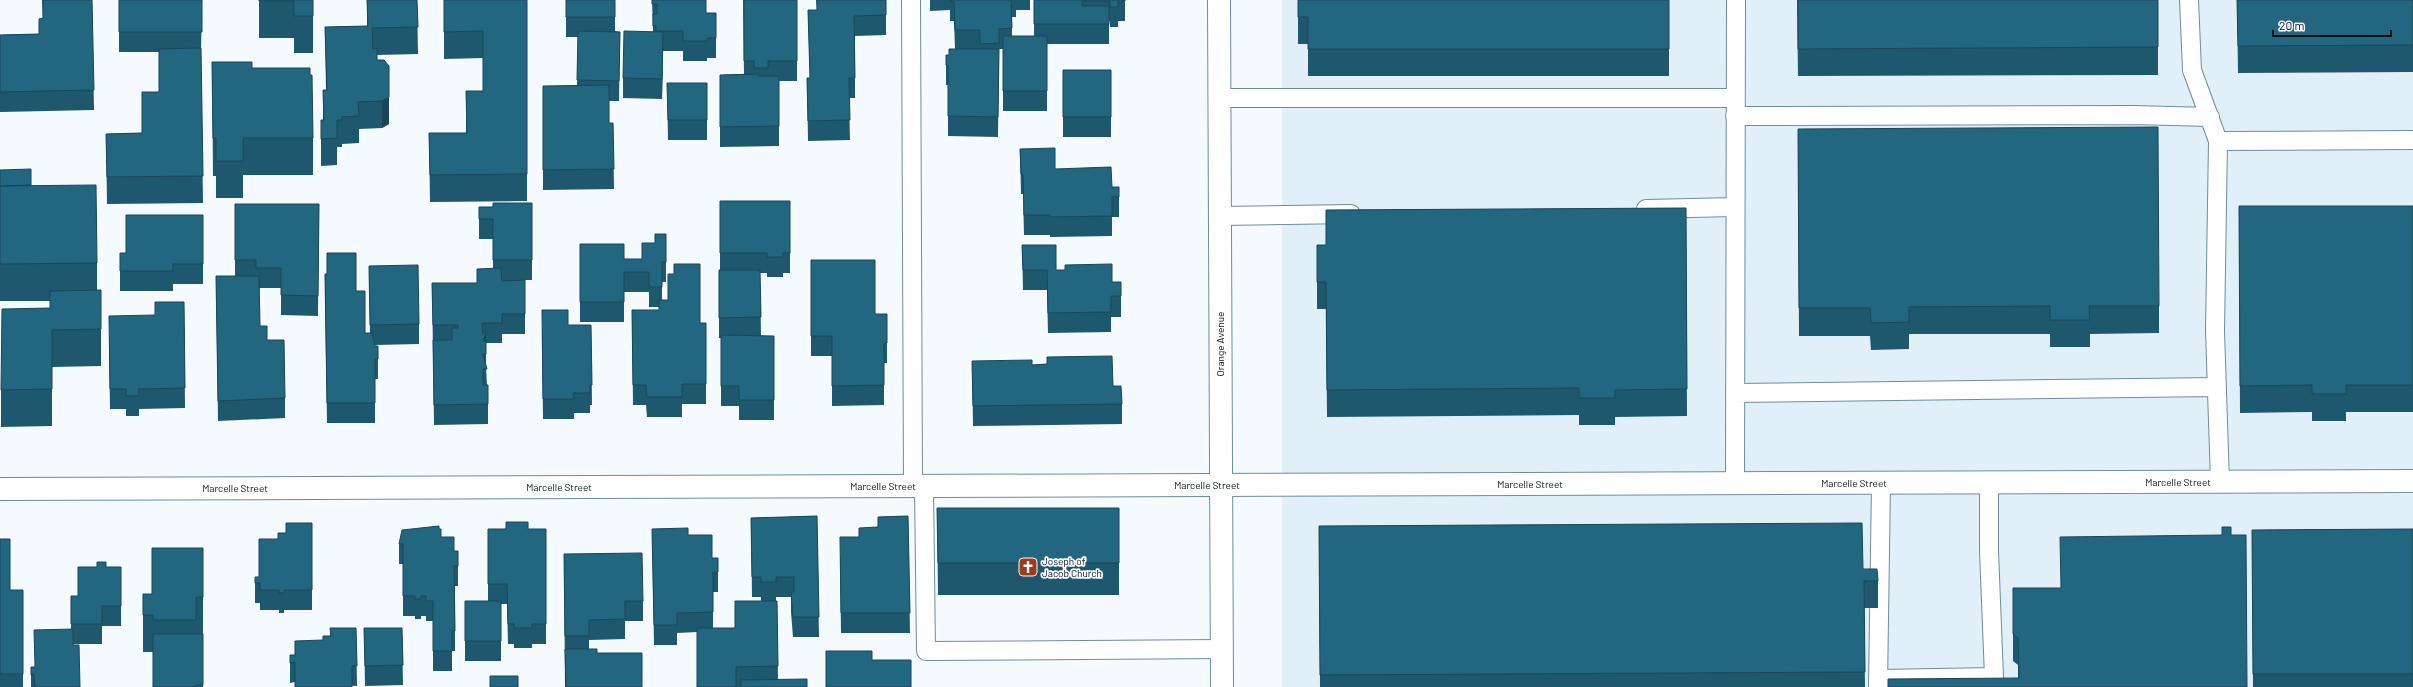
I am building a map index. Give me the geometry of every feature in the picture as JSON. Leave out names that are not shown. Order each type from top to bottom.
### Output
[{"type":"street","name":"Orange Avenue","points":[[1219,0],[1222,687]]},
{"type":"street","name":"Marcelle Street","points":[[0,489],[2413,481]]},
{"type":"lane","points":[[911,0],[919,486],[926,651],[1222,649]]},
{"type":"lane","points":[[1735,484],[1736,0]]},
{"type":"lane","points":[[2189,0],[2192,70],[2218,141],[2215,331],[2220,482]]},
{"type":"lane","points":[[1219,98],[1736,98]]},
{"type":"lane","points":[[1736,116],[2133,115],[2210,117]]},
{"type":"lane","points":[[2218,141],[2413,140]]},
{"type":"lane","points":[[1633,209],[1736,207]]},
{"type":"lane","points":[[1220,216],[1364,214]]},
{"type":"lane","points":[[1735,393],[2217,387]]},
{"type":"lane","points":[[1881,483],[1878,683],[1994,677],[1989,551],[1989,482]]},
{"type":"shaded area","points":[[1282,0],[2413,0],[2413,687],[1282,687]]},
{"type":"building","points":[[43,0],[92,0],[94,90],[0,92],[0,35],[39,34],[39,19],[43,18]]},
{"type":"building","points":[[119,0],[202,0],[202,32],[119,32]]},
{"type":"building","points":[[259,0],[313,0],[313,16],[294,16],[294,1]]},
{"type":"building","points":[[367,0],[417,0],[418,27],[372,28],[373,49],[377,48],[377,60],[384,60],[389,66],[389,97],[382,101],[358,102],[359,116],[342,117],[342,120],[337,120],[337,138],[321,139],[321,120],[324,120],[323,90],[327,90],[325,27],[368,26]]},
{"type":"building","points":[[444,0],[527,0],[527,174],[430,175],[429,133],[467,133],[466,91],[483,91],[483,31],[444,32]]},
{"type":"building","points":[[566,0],[615,0],[615,17],[566,17]]},
{"type":"building","points":[[652,0],[706,0],[706,13],[716,13],[716,38],[707,38],[707,41],[683,41],[683,31],[656,31],[656,26],[653,26],[653,14],[657,14],[657,4],[652,4]]},
{"type":"building","points":[[744,0],[797,0],[797,61],[768,61],[768,68],[754,68],[754,61],[744,61]]},
{"type":"building","points":[[817,0],[886,0],[886,15],[854,16],[855,78],[849,78],[850,120],[808,121],[807,78],[810,78],[808,10],[817,10]]},
{"type":"building","points":[[950,0],[1011,0],[1012,28],[999,29],[999,43],[980,44],[980,30],[955,30],[954,1]]},
{"type":"building","points":[[1034,0],[1125,1],[1118,1],[1118,7],[1110,7],[1110,1],[1082,1],[1082,6],[1109,6],[1109,24],[1034,24]]},
{"type":"building","points":[[1298,0],[1669,0],[1669,49],[1308,49],[1308,17],[1298,17]]},
{"type":"building","points":[[1798,0],[2158,0],[2158,47],[1798,49]]},
{"type":"building","points":[[2237,0],[2413,0],[2413,45],[2238,46]]},
{"type":"building","points":[[578,31],[620,32],[619,81],[577,80]]},
{"type":"building","points":[[624,31],[663,32],[662,79],[623,78]]},
{"type":"building","points":[[1003,36],[1047,36],[1047,91],[1003,91]]},
{"type":"building","points":[[201,48],[203,176],[107,177],[106,134],[142,133],[142,92],[159,92],[159,49]]},
{"type":"building","points":[[949,49],[999,49],[998,117],[948,116],[948,65],[946,65],[946,55],[949,55]]},
{"type":"building","points":[[212,62],[252,62],[252,68],[310,68],[310,75],[312,75],[313,138],[243,138],[243,161],[216,161],[216,138],[213,138]]},
{"type":"building","points":[[1063,70],[1111,70],[1111,117],[1063,117]]},
{"type":"building","points":[[758,74],[758,76],[779,76],[779,126],[720,127],[720,75]]},
{"type":"building","points":[[667,83],[707,83],[707,120],[668,120]]},
{"type":"building","points":[[609,85],[609,123],[613,123],[614,169],[543,170],[543,86]]},
{"type":"building","points":[[2158,127],[2159,306],[2089,306],[2090,320],[2050,320],[2050,306],[1909,307],[1909,322],[1871,323],[1870,308],[1799,308],[1798,129]]},
{"type":"building","points":[[1055,148],[1055,169],[1111,167],[1112,187],[1119,187],[1119,197],[1112,197],[1112,216],[1050,217],[1050,215],[1024,215],[1023,174],[1021,174],[1020,149]]},
{"type":"building","points":[[31,169],[31,185],[0,186],[0,170]]},
{"type":"building","points":[[96,185],[97,263],[0,264],[0,186]]},
{"type":"building","points":[[720,201],[790,201],[790,253],[783,253],[783,257],[767,257],[767,253],[720,253]]},
{"type":"building","points":[[493,203],[532,203],[532,260],[493,260],[493,219],[479,219],[479,207],[493,207]]},
{"type":"building","points":[[235,204],[319,204],[318,296],[281,295],[281,268],[256,268],[256,260],[235,260]]},
{"type":"building","points":[[2239,206],[2413,206],[2413,385],[2346,385],[2346,394],[2312,394],[2312,385],[2240,386]]},
{"type":"building","points":[[1686,208],[1687,389],[1615,390],[1615,398],[1579,398],[1579,388],[1327,390],[1326,282],[1317,282],[1317,245],[1326,245],[1326,210]]},
{"type":"building","points":[[126,215],[203,215],[203,264],[173,264],[173,271],[120,271],[120,253],[126,253]]},
{"type":"building","points":[[655,234],[666,234],[666,262],[662,262],[662,287],[649,287],[649,272],[624,272],[624,302],[580,302],[580,244],[624,244],[624,259],[642,259],[642,243],[655,243]]},
{"type":"building","points":[[1022,245],[1056,245],[1056,270],[1065,270],[1065,265],[1112,264],[1112,282],[1121,282],[1121,296],[1111,296],[1111,312],[1048,313],[1047,270],[1023,270]]},
{"type":"building","points":[[327,253],[356,253],[356,291],[365,291],[365,333],[372,333],[375,346],[378,346],[378,359],[375,359],[375,403],[327,403],[325,274],[327,274]]},
{"type":"building","points":[[811,260],[875,260],[875,314],[887,314],[887,343],[884,343],[884,385],[832,386],[832,336],[811,336]]},
{"type":"building","points":[[674,264],[700,264],[700,323],[706,323],[706,384],[682,384],[682,397],[647,397],[646,385],[633,385],[632,310],[659,310],[659,300],[668,300],[668,274],[674,274]]},
{"type":"building","points":[[418,265],[419,324],[370,325],[369,266]]},
{"type":"building","points":[[501,268],[502,281],[525,280],[525,314],[502,314],[502,323],[482,323],[483,333],[486,333],[483,341],[486,341],[486,354],[483,354],[487,369],[483,369],[483,385],[488,385],[488,404],[434,405],[433,340],[452,340],[452,328],[458,328],[458,325],[433,325],[432,283],[477,283],[477,269]]},
{"type":"building","points":[[719,270],[760,270],[761,317],[719,318]]},
{"type":"building","points":[[216,276],[259,276],[260,326],[267,326],[267,340],[284,340],[285,398],[218,401]]},
{"type":"building","points":[[101,290],[101,329],[52,330],[52,389],[1,390],[2,309],[50,308],[50,291]]},
{"type":"building","points":[[155,302],[184,302],[185,388],[139,389],[139,396],[126,396],[126,389],[110,389],[109,316],[155,315]]},
{"type":"building","points":[[542,310],[568,310],[568,325],[591,325],[592,385],[590,385],[590,393],[573,393],[574,399],[543,399]]},
{"type":"building","points":[[721,335],[774,336],[774,400],[739,400],[739,386],[721,386]]},
{"type":"building","points":[[1112,356],[1113,386],[1121,386],[1122,404],[973,406],[972,361],[1032,360],[1032,365],[1047,364],[1047,357]]},
{"type":"building","points":[[937,508],[1119,508],[1119,563],[938,563]]},
{"type":"building","points":[[817,516],[819,617],[793,617],[791,592],[794,592],[794,577],[776,577],[776,582],[761,582],[761,577],[752,577],[751,518]]},
{"type":"building","points":[[908,516],[910,613],[841,613],[840,537],[859,537],[859,528],[878,527],[878,517]]},
{"type":"building","points":[[506,522],[528,522],[528,529],[546,529],[546,624],[532,624],[532,628],[514,628],[514,624],[508,624],[507,584],[488,584],[488,529],[506,529]]},
{"type":"building","points":[[286,523],[312,523],[312,590],[284,590],[284,593],[279,593],[279,590],[260,590],[260,583],[255,583],[255,577],[259,577],[259,539],[278,539],[278,533],[286,533]]},
{"type":"building","points":[[1862,523],[1863,569],[1877,569],[1878,581],[1864,581],[1865,672],[1320,675],[1319,526]]},
{"type":"building","points":[[439,526],[439,529],[441,529],[441,537],[454,537],[454,551],[458,551],[458,566],[454,566],[455,631],[452,631],[452,651],[433,651],[433,601],[426,601],[426,596],[421,596],[421,599],[415,599],[415,596],[403,596],[403,544],[399,544],[402,530]]},
{"type":"building","points":[[2222,527],[2231,527],[2231,535],[2246,535],[2247,687],[1888,687],[1888,679],[2019,678],[2018,638],[2013,634],[2013,588],[2061,588],[2060,537],[2222,535]]},
{"type":"building","points":[[688,528],[688,535],[712,535],[712,558],[718,558],[718,572],[713,572],[713,612],[677,613],[677,625],[654,625],[652,529]]},
{"type":"building","points":[[2413,529],[2413,674],[2253,674],[2252,530]]},
{"type":"building","points":[[0,539],[10,539],[10,590],[23,590],[23,674],[0,674]]},
{"type":"building","points":[[152,548],[203,548],[203,597],[196,597],[196,620],[153,620],[153,615],[143,615],[143,594],[152,594]]},
{"type":"building","points":[[642,553],[643,601],[625,601],[625,619],[589,620],[589,636],[565,636],[564,554]]},
{"type":"building","points":[[97,562],[106,562],[106,567],[121,567],[121,606],[102,606],[102,624],[71,624],[71,596],[78,596],[78,567],[97,567]]},
{"type":"building","points":[[465,601],[501,601],[501,641],[465,641]]},
{"type":"building","points":[[735,601],[777,601],[778,666],[736,667],[736,687],[697,687],[697,628],[735,628]]},
{"type":"building","points":[[330,628],[356,628],[357,666],[352,666],[352,687],[295,687],[295,662],[290,663],[290,655],[295,655],[295,641],[323,640],[323,636],[331,636]]},
{"type":"building","points":[[364,628],[402,628],[403,665],[365,666]]},
{"type":"building","points":[[73,629],[73,645],[79,645],[80,687],[35,687],[34,674],[31,675],[31,667],[35,667],[34,630]]},
{"type":"building","points":[[153,634],[203,634],[203,685],[196,685],[196,687],[153,687]]},
{"type":"building","points":[[565,649],[597,649],[597,653],[642,653],[642,687],[566,687]]},
{"type":"building","points":[[826,651],[872,651],[872,660],[911,660],[911,687],[826,687]]},
{"type":"building","points":[[490,676],[518,676],[518,687],[490,687]]},
{"type":"building","points":[[807,679],[807,687],[741,687],[741,680]]},
{"type":"place","name":"Joseph of Jacob Church","points":[[1028,567]]}]
